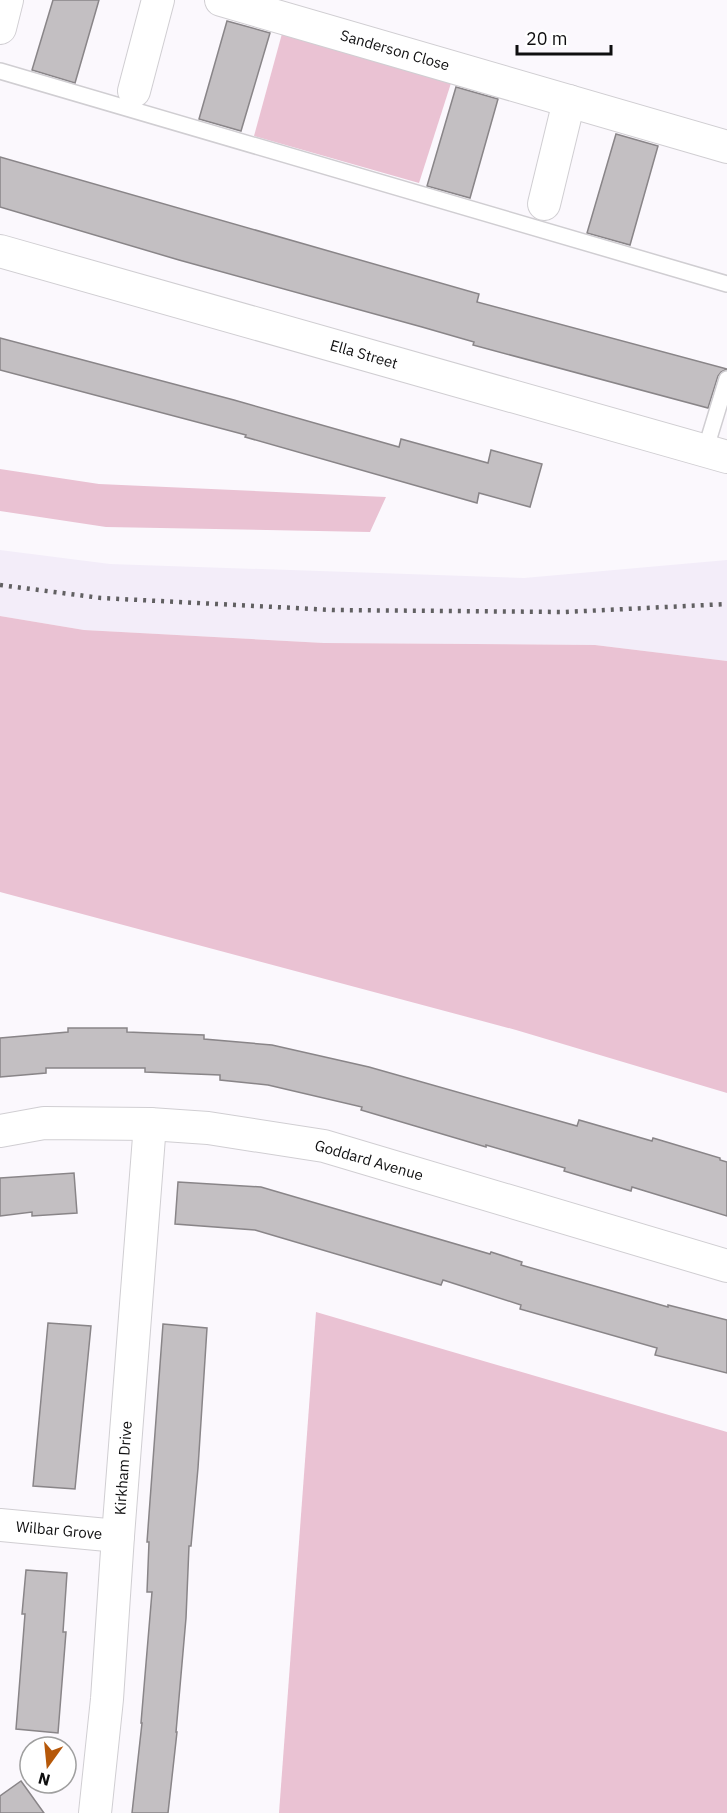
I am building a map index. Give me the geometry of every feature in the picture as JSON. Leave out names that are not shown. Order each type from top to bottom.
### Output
[{"type":"street","points":[[0,28],[8,0]]},
{"type":"street","points":[[134,91],[158,0]]},
{"type":"street","name":"Sanderson Close","points":[[221,0],[727,147]]},
{"type":"street","points":[[544,204],[569,101]]},
{"type":"street","name":"Ella Street","points":[[0,250],[716,454]]},
{"type":"street","name":"Goddard Avenue","points":[[0,1131],[44,1123],[150,1124],[208,1128],[324,1146],[727,1266]]},
{"type":"street","name":"Kirkham Drive","points":[[95,1813],[107,1699],[150,1124]]},
{"type":"street","name":"Wilbar Grove","points":[[0,1525],[118,1536]]},
{"type":"lane","points":[[0,71],[727,284]]},
{"type":"lane","points":[[716,454],[727,379]]},
{"type":"shaded area","points":[[283,30],[452,80],[419,183],[254,136]]},
{"type":"shaded area","points":[[0,469],[99,484],[386,497],[370,532],[106,527],[0,511]]},
{"type":"shaded area","points":[[0,550],[110,564],[524,578],[727,560],[727,661],[595,645],[324,643],[84,630],[0,616]]},
{"type":"shaded area","points":[[0,616],[84,630],[324,643],[595,645],[727,661],[727,1093],[516,1030],[0,892]]},
{"type":"shaded area","points":[[316,1312],[727,1432],[727,1813],[279,1813]]},
{"type":"building","points":[[53,0],[99,0],[75,83],[32,70]]},
{"type":"building","points":[[227,21],[270,33],[241,131],[199,119]]},
{"type":"building","points":[[456,87],[498,99],[470,198],[427,186]]},
{"type":"building","points":[[616,134],[658,146],[630,245],[587,233]]},
{"type":"building","points":[[0,157],[479,294],[477,302],[727,369],[718,376],[708,408],[473,345],[474,342],[179,260],[0,207]]},
{"type":"building","points":[[0,338],[234,400],[399,447],[401,439],[488,463],[491,450],[542,464],[530,507],[479,493],[477,503],[245,437],[246,435],[0,370]]},
{"type":"building","points":[[68,1028],[127,1028],[127,1032],[204,1035],[204,1039],[272,1045],[369,1067],[577,1126],[579,1120],[652,1141],[653,1138],[727,1162],[727,1216],[632,1187],[631,1191],[564,1171],[565,1168],[361,1110],[362,1107],[268,1085],[220,1080],[220,1075],[145,1072],[145,1068],[46,1068],[46,1073],[0,1077],[0,1038],[68,1032]]},
{"type":"building","points":[[74,1173],[77,1213],[32,1216],[32,1212],[0,1216],[0,1178]]},
{"type":"building","points":[[178,1182],[261,1187],[490,1254],[491,1252],[522,1262],[521,1265],[668,1307],[668,1305],[727,1320],[727,1373],[655,1355],[657,1348],[520,1309],[521,1305],[443,1280],[441,1285],[255,1230],[175,1224]]},
{"type":"building","points":[[48,1323],[91,1326],[75,1489],[33,1486]]},
{"type":"building","points":[[163,1324],[207,1328],[198,1468],[191,1546],[189,1546],[177,1732],[168,1813],[132,1813],[142,1723],[152,1592],[147,1592],[149,1542],[147,1542]]},
{"type":"building","points":[[26,1570],[67,1573],[63,1632],[66,1632],[58,1733],[16,1729]]},
{"type":"building","points":[[18,1783],[18,1795],[31,1795],[44,1813],[0,1813],[0,1796]]},
{"type":"railway","points":[[0,585],[101,598],[333,610],[565,612],[727,604]]}]
